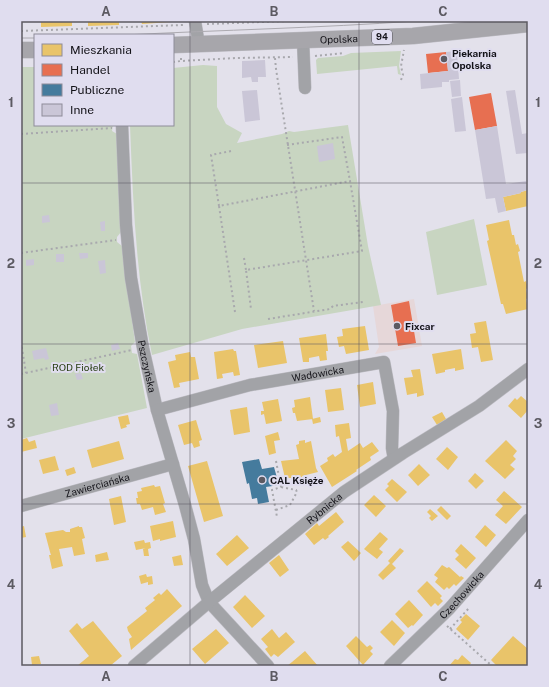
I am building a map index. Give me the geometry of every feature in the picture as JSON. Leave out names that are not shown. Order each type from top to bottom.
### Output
[{"type":"main road","name":"Opolska","points":[[174,45],[413,36],[500,24],[528,24]]},
{"type":"main road","points":[[21,50],[34,50]]},
{"type":"street","points":[[194,23],[199,45]]},
{"type":"street","points":[[303,40],[305,88]]},
{"type":"street","name":"Pszczyńska","points":[[117,127],[131,278],[143,348],[157,410],[187,512],[202,585],[209,602]]},
{"type":"street","name":"Wadowicka","points":[[157,410],[250,385],[384,362],[393,411],[392,448],[395,458]]},
{"type":"street","name":"Rybnicka","points":[[134,666],[209,602],[344,492],[395,458],[479,406],[508,381],[526,376]]},
{"type":"street","name":"Zawierciańska","points":[[21,506],[173,464]]},
{"type":"street","name":"Czechowicka","points":[[390,666],[449,609],[528,520]]},
{"type":"street","points":[[209,602],[268,666]]},
{"type":"path","points":[[21,31],[194,23],[289,21]]},
{"type":"path","points":[[401,80],[403,75],[401,66],[404,49]]},
{"type":"path","points":[[275,58],[294,192],[307,260],[314,310]]},
{"type":"path","points":[[174,62],[181,61]]},
{"type":"path","points":[[21,134],[117,127]]},
{"type":"path","points":[[246,270],[362,251],[342,137],[287,145]]},
{"type":"path","points":[[231,151],[211,155],[235,312]]},
{"type":"path","points":[[219,206],[350,181]]},
{"type":"path","points":[[21,253],[117,240]]},
{"type":"path","points":[[244,258],[251,309]]},
{"type":"path","points":[[268,319],[314,310],[330,309],[333,306],[364,302]]},
{"type":"path","points":[[21,342],[26,373]]},
{"type":"path","points":[[21,374],[143,348]]},
{"type":"path","points":[[276,461],[281,487]]},
{"type":"path","points":[[276,510],[290,505],[297,492],[296,490],[281,487],[272,490],[276,510],[278,517]]},
{"type":"path","points":[[469,608],[449,628],[492,666]]},
{"type":"shaded area","name":"Fixcar","points":[[414,299],[422,346],[375,354],[379,347],[373,306]]},
{"type":"green space","points":[[401,51],[399,66],[401,75],[398,74],[397,66],[317,74],[316,60],[318,58],[343,56],[351,53]]},
{"type":"green space","points":[[203,65],[217,66],[217,107],[226,124],[242,133],[237,143],[282,134],[289,131],[294,132],[348,125],[368,246],[381,305],[242,329],[152,355],[142,298],[136,240],[130,126],[174,126],[174,68]]},
{"type":"green space","name":"ROD Fiołek","points":[[21,67],[34,67],[34,126],[113,126],[112,131],[117,134],[121,232],[117,237],[117,242],[122,246],[135,342],[131,346],[132,353],[137,354],[147,408],[21,439]]},
{"type":"green space","points":[[474,219],[487,285],[437,295],[426,232]]},
{"type":"building: Mieszkania","points":[[41,21],[72,21],[72,26],[41,27]]},
{"type":"building: Mieszkania","points":[[88,21],[119,21],[119,25],[88,26]]},
{"type":"building: Mieszkania","points":[[141,21],[171,21],[171,22],[142,24]]},
{"type":"building: Mieszkania","points":[[528,190],[528,206],[506,211],[503,197]]},
{"type":"building: Mieszkania","points":[[509,220],[512,235],[514,235],[516,245],[518,244],[520,251],[518,252],[524,282],[526,281],[528,288],[526,289],[528,298],[526,299],[528,309],[506,314],[503,304],[501,304],[487,241],[489,240],[486,225]]},
{"type":"building: Mieszkania","points":[[486,321],[493,360],[481,362],[478,347],[472,348],[470,334],[476,333],[474,323]]},
{"type":"building: Mieszkania","points":[[365,326],[369,350],[346,354],[344,346],[339,347],[337,337],[343,336],[342,329]]},
{"type":"building: Mieszkania","points":[[326,334],[328,351],[326,351],[327,360],[320,361],[319,356],[309,358],[309,362],[303,362],[299,338]]},
{"type":"building: Mieszkania","points":[[283,341],[287,363],[258,368],[254,345]]},
{"type":"building: Mieszkania","points":[[233,349],[236,351],[240,375],[234,376],[233,372],[222,374],[223,378],[217,379],[214,352]]},
{"type":"building: Mieszkania","points":[[461,349],[464,369],[455,371],[455,368],[436,374],[432,354]]},
{"type":"building: Mieszkania","points":[[190,352],[191,357],[195,357],[199,379],[179,383],[180,387],[174,388],[168,362],[176,360],[175,355]]},
{"type":"building: Mieszkania","points":[[420,369],[424,395],[417,397],[417,393],[407,395],[404,378],[413,377],[411,370]]},
{"type":"building: Mieszkania","points":[[373,382],[376,404],[360,407],[357,385]]},
{"type":"building: Mieszkania","points":[[341,388],[344,410],[328,412],[325,390]]},
{"type":"building: Mieszkania","points":[[521,396],[528,402],[528,410],[521,418],[508,406],[515,398],[517,400]]},
{"type":"building: Mieszkania","points":[[310,397],[313,419],[297,421],[292,408],[295,407],[294,400]]},
{"type":"building: Mieszkania","points":[[278,399],[282,421],[266,424],[264,414],[261,415],[261,411],[264,411],[262,402]]},
{"type":"building: Mieszkania","points":[[247,407],[250,432],[234,435],[230,410]]},
{"type":"building: Mieszkania","points":[[442,412],[446,419],[437,425],[432,417]]},
{"type":"building: Mieszkania","points":[[128,415],[130,424],[121,429],[118,417]]},
{"type":"building: Mieszkania","points":[[320,417],[321,422],[313,424],[312,419]]},
{"type":"building: Mieszkania","points":[[196,420],[202,440],[199,441],[200,446],[194,448],[192,443],[184,445],[178,425]]},
{"type":"building: Mieszkania","points":[[349,423],[351,438],[346,439],[348,451],[360,443],[363,448],[372,442],[379,451],[370,457],[371,460],[356,470],[357,471],[332,487],[320,466],[328,461],[327,458],[333,454],[335,457],[342,452],[339,436],[336,437],[335,425]]},
{"type":"building: Mieszkania","points":[[278,432],[280,440],[274,441],[276,453],[269,455],[265,436]]},
{"type":"building: Mieszkania","points":[[27,438],[29,442],[35,440],[37,448],[21,452],[21,440]]},
{"type":"building: Mieszkania","points":[[305,440],[305,443],[311,441],[318,472],[302,476],[303,480],[293,482],[292,478],[285,478],[281,461],[299,459],[296,445],[299,444],[299,441]]},
{"type":"building: Mieszkania","points":[[506,440],[517,451],[513,456],[516,459],[510,465],[515,469],[505,479],[485,461]]},
{"type":"building: Mieszkania","points":[[119,441],[124,459],[92,468],[87,450]]},
{"type":"building: Mieszkania","points":[[447,447],[458,457],[448,470],[436,459]]},
{"type":"building: Mieszkania","points":[[55,456],[59,470],[43,474],[39,460]]},
{"type":"building: Mieszkania","points":[[207,461],[223,516],[204,522],[188,466]]},
{"type":"building: Mieszkania","points":[[419,464],[430,475],[418,486],[408,475]]},
{"type":"building: Mieszkania","points":[[74,467],[76,473],[67,476],[65,470]]},
{"type":"building: Mieszkania","points":[[475,473],[484,481],[476,489],[468,481]]},
{"type":"building: Mieszkania","points":[[392,479],[407,492],[397,502],[385,490],[389,486],[387,484]]},
{"type":"building: Mieszkania","points":[[154,485],[155,487],[160,486],[166,512],[155,515],[153,507],[142,510],[140,504],[137,504],[136,498],[138,498],[137,492],[142,491],[141,488]]},
{"type":"building: Mieszkania","points":[[504,491],[522,507],[506,524],[495,515],[503,506],[496,500]]},
{"type":"building: Mieszkania","points":[[374,495],[386,506],[376,517],[364,505]]},
{"type":"building: Mieszkania","points":[[121,496],[126,522],[114,525],[109,499]]},
{"type":"building: Mieszkania","points":[[441,506],[451,516],[447,520],[437,510]]},
{"type":"building: Mieszkania","points":[[430,509],[438,516],[432,521],[429,518],[431,516],[427,512]]},
{"type":"building: Mieszkania","points":[[336,512],[344,522],[328,536],[329,537],[325,540],[323,538],[314,545],[305,534],[317,523],[319,526]]},
{"type":"building: Mieszkania","points":[[173,521],[176,537],[153,541],[150,526]]},
{"type":"building: Mieszkania","points":[[485,525],[496,535],[486,547],[475,537]]},
{"type":"building: Mieszkania","points":[[24,526],[26,537],[21,538],[21,527]]},
{"type":"building: Mieszkania","points":[[79,526],[82,527],[85,538],[82,539],[85,554],[74,556],[72,547],[59,549],[63,566],[52,569],[49,555],[51,555],[45,533],[63,530],[70,532],[70,529]]},
{"type":"building: Mieszkania","points":[[380,532],[388,539],[379,549],[383,552],[377,559],[364,549]]},
{"type":"building: Mieszkania","points":[[237,535],[249,548],[227,566],[216,554]]},
{"type":"building: Mieszkania","points":[[144,540],[145,543],[150,542],[151,548],[148,549],[149,556],[144,556],[143,549],[146,548],[136,550],[134,542]]},
{"type":"building: Mieszkania","points":[[348,541],[361,553],[354,561],[341,547]]},
{"type":"building: Mieszkania","points":[[461,544],[476,558],[466,569],[455,559],[459,555],[455,551]]},
{"type":"building: Mieszkania","points":[[400,548],[404,551],[392,564],[396,568],[383,580],[378,575],[390,563],[388,561]]},
{"type":"building: Mieszkania","points":[[107,552],[109,560],[96,562],[95,555]]},
{"type":"building: Mieszkania","points":[[181,555],[183,565],[174,566],[172,557]]},
{"type":"building: Mieszkania","points":[[279,555],[289,570],[280,577],[269,563]]},
{"type":"building: Mieszkania","points":[[442,565],[447,568],[449,567],[460,577],[461,576],[464,578],[456,586],[454,584],[449,589],[447,587],[444,590],[435,582],[438,578],[434,575]]},
{"type":"building: Mieszkania","points":[[146,574],[147,577],[152,576],[153,584],[148,585],[148,582],[141,584],[139,576]]},
{"type":"building: Mieszkania","points":[[427,581],[442,596],[440,598],[443,601],[438,606],[435,603],[431,607],[417,591]]},
{"type":"building: Mieszkania","points":[[167,589],[182,606],[131,650],[129,639],[132,637],[127,627],[147,611],[145,608],[155,600],[153,598],[159,593],[161,595]]},
{"type":"building: Mieszkania","points":[[245,595],[265,616],[252,628],[233,607]]},
{"type":"building: Mieszkania","points":[[409,600],[423,615],[413,626],[412,625],[408,628],[395,614]]},
{"type":"building: Mieszkania","points":[[466,614],[480,626],[468,640],[456,629],[462,622],[460,620]]},
{"type":"building: Mieszkania","points":[[392,620],[405,633],[394,646],[380,632]]},
{"type":"building: Mieszkania","points":[[93,621],[122,656],[110,666],[77,666],[89,656],[69,631],[77,623],[82,629]]},
{"type":"building: Mieszkania","points":[[216,629],[229,643],[205,664],[192,649]]},
{"type":"building: Mieszkania","points":[[272,629],[279,638],[286,632],[295,642],[278,657],[274,654],[271,657],[265,649],[268,647],[261,639]]},
{"type":"building: Mieszkania","points":[[356,636],[367,647],[370,645],[373,648],[370,651],[373,654],[363,665],[346,646]]},
{"type":"building: Mieszkania","points":[[513,636],[528,649],[528,662],[524,666],[497,666],[491,660]]},
{"type":"building: Mieszkania","points":[[305,651],[318,666],[287,666],[292,662]]},
{"type":"building: Mieszkania","points":[[462,655],[471,663],[469,666],[449,666],[455,659],[458,660]]},
{"type":"building: Mieszkania","points":[[39,656],[41,664],[32,665],[31,657]]},
{"type":"building: Handel","points":[[446,52],[448,71],[428,73],[426,54]]},
{"type":"building: Handel","points":[[491,93],[497,126],[475,130],[469,97]]},
{"type":"building: Handel","points":[[409,301],[416,343],[398,346],[391,305]]},
{"type":"building: Publiczne","name":"CAL Księże","points":[[259,459],[262,469],[274,467],[279,485],[266,487],[269,502],[258,504],[257,498],[252,499],[249,483],[247,484],[242,462]]},
{"type":"building: Inne","points":[[457,51],[459,79],[449,80],[449,82],[442,82],[442,87],[421,89],[420,74],[448,71],[446,52]]},
{"type":"building: Inne","points":[[265,60],[266,77],[258,77],[258,82],[252,82],[251,77],[242,78],[242,61]]},
{"type":"building: Inne","points":[[460,80],[461,96],[452,97],[450,81]]},
{"type":"building: Inne","points":[[257,90],[260,120],[245,122],[242,91]]},
{"type":"building: Inne","points":[[515,90],[522,134],[528,133],[528,153],[516,154],[506,91]]},
{"type":"building: Inne","points":[[462,97],[466,131],[455,132],[451,99]]},
{"type":"building: Inne","points":[[497,126],[506,184],[526,181],[527,190],[503,197],[506,211],[498,213],[495,198],[486,199],[475,130]]},
{"type":"building: Inne","points":[[333,143],[335,159],[319,162],[317,146]]},
{"type":"building: Inne","points":[[49,215],[50,222],[42,223],[42,216]]},
{"type":"building: Inne","points":[[105,221],[105,231],[101,231],[100,222]]},
{"type":"building: Inne","points":[[79,253],[88,253],[88,258],[80,259]]},
{"type":"building: Inne","points":[[56,254],[64,254],[64,262],[56,262]]},
{"type":"building: Inne","points":[[34,259],[34,265],[26,266],[26,260]]},
{"type":"building: Inne","points":[[105,260],[106,273],[100,274],[98,261]]},
{"type":"building: Inne","points":[[118,343],[120,349],[112,351],[111,345]]},
{"type":"building: Inne","points":[[46,348],[49,359],[45,360],[44,358],[34,360],[32,351]]},
{"type":"building: Inne","points":[[81,373],[83,379],[77,380],[75,374]]},
{"type":"building: Inne","points":[[57,403],[59,415],[51,416],[49,405]]},
{"type":"tram line","points":[[146,34],[416,21]]},
{"type":"tram line","points":[[21,38],[34,38]]},
{"type":"place","name":"Piekarnia Opolska","points":[[444,59]]},
{"type":"place","name":"Fixcar","points":[[397,326]]},
{"type":"place","name":"CAL Księże","points":[[262,480]]}]
